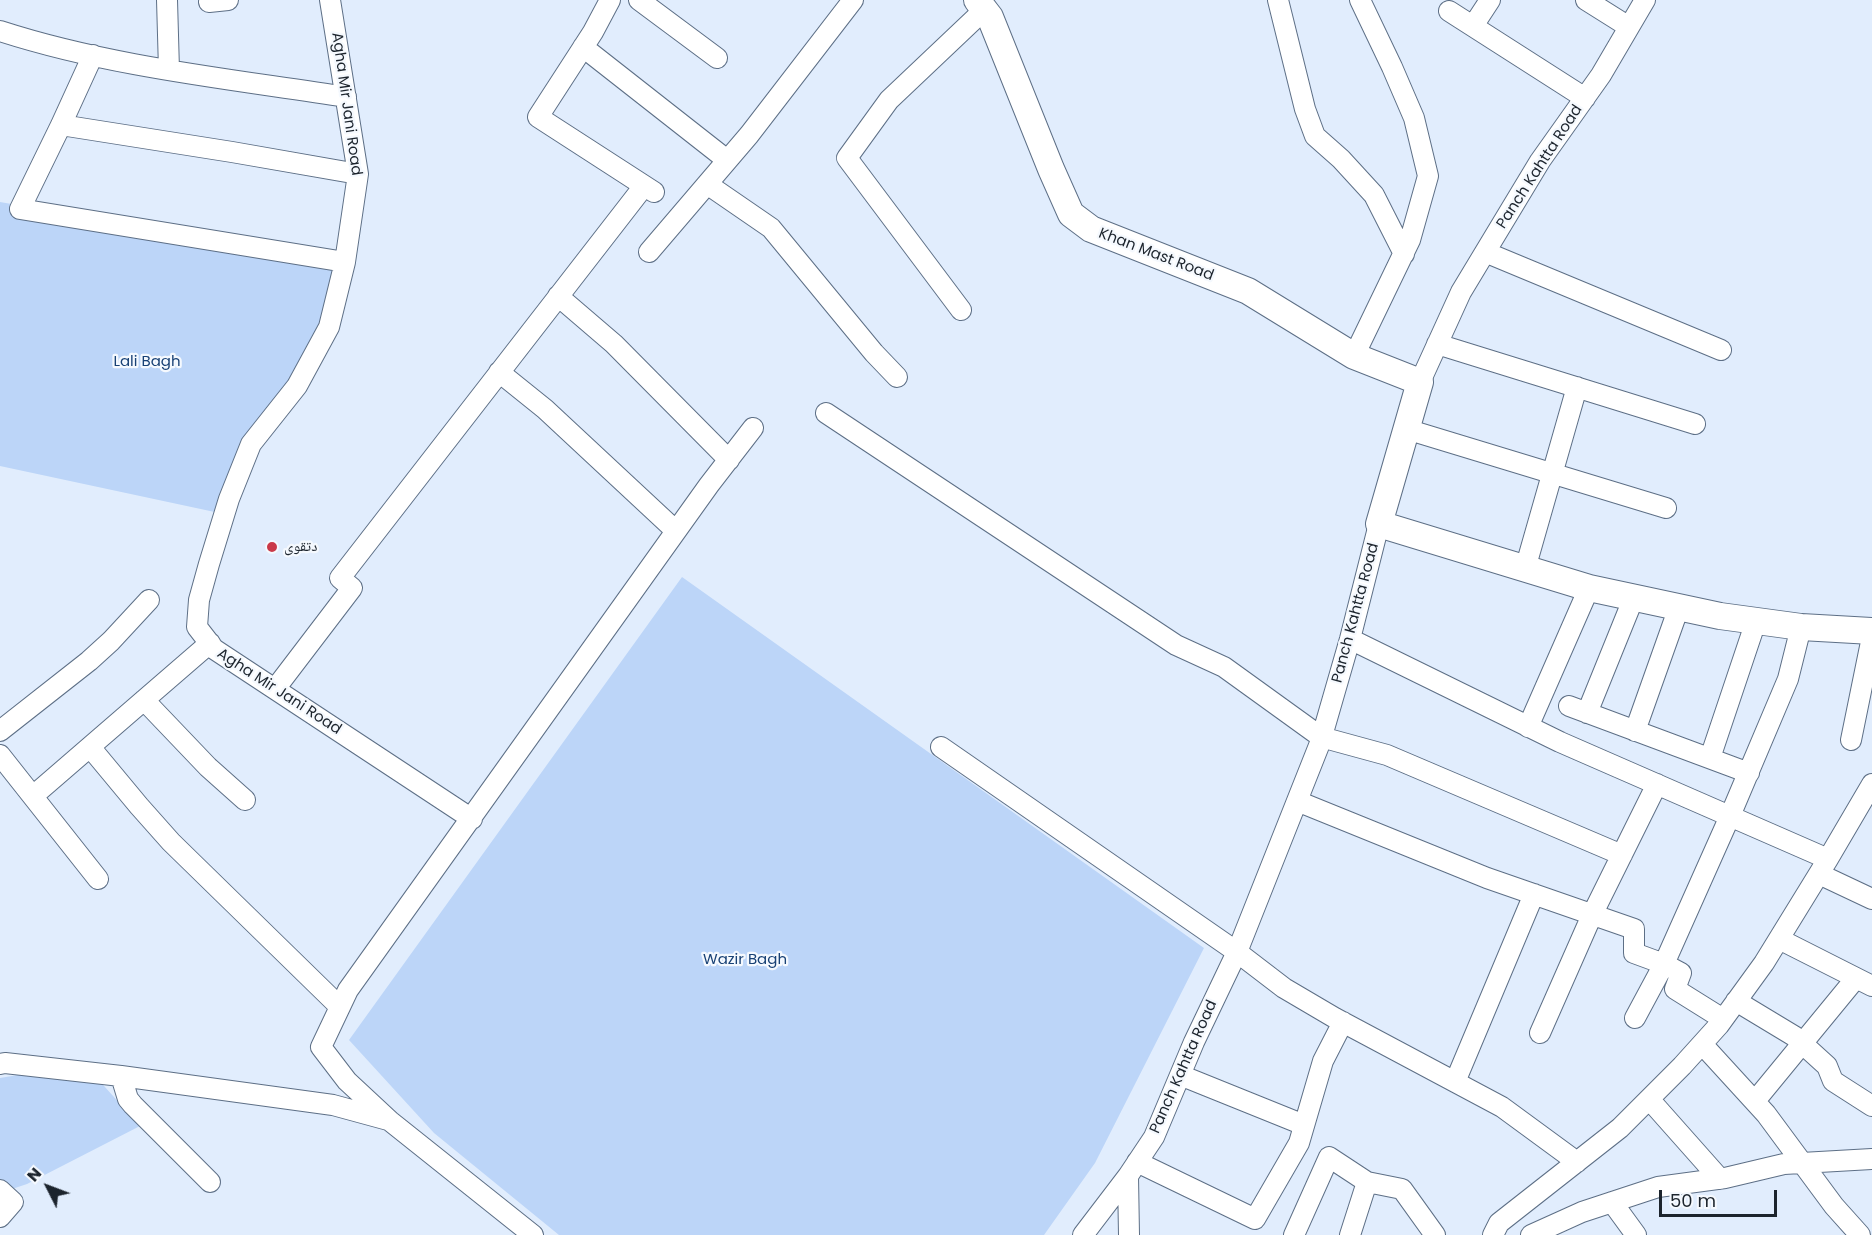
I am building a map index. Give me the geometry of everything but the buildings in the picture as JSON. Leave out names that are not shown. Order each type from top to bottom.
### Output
[{"type":"main road","name":"Khan Mast Road","points":[[981,5],[990,17],[1071,214],[1091,230],[1248,291],[1354,356],[1420,382]]},
{"type":"main road","name":"Panch Kahtta Road","points":[[1379,525],[1420,382]]},
{"type":"main road","points":[[1379,525],[1589,588],[1720,616],[1801,627],[1872,631]]},
{"type":"street","points":[[167,0],[169,70]]},
{"type":"street","name":"Agha Mir Jani Road","points":[[330,0],[358,174],[345,262],[329,327],[297,386],[251,444],[229,499],[208,564],[197,627],[214,649],[472,819]]},
{"type":"street","points":[[275,689],[352,588],[340,578],[558,296],[649,189],[538,117],[610,0]]},
{"type":"street","points":[[639,0],[717,58]]},
{"type":"street","points":[[649,252],[749,135],[853,0]]},
{"type":"street","points":[[1278,0],[1314,136],[1341,159],[1374,195],[1404,254]]},
{"type":"street","points":[[1354,356],[1410,240],[1428,176],[1414,118],[1360,0]]},
{"type":"street","points":[[1473,26],[1490,0]]},
{"type":"street","points":[[1586,0],[1629,27]]},
{"type":"street","name":"Panch Kahtta Road","points":[[1420,382],[1461,292],[1540,161],[1601,75],[1645,0]]},
{"type":"street","points":[[961,310],[847,158],[889,100],[981,5]]},
{"type":"street","points":[[1449,11],[1585,98]]},
{"type":"street","points":[[2,37],[169,70],[346,97]]},
{"type":"street","points":[[583,47],[727,160]]},
{"type":"street","points":[[93,56],[20,209],[345,262]]},
{"type":"street","points":[[61,125],[358,174]]},
{"type":"street","points":[[707,184],[771,228],[874,353],[897,377]]},
{"type":"street","points":[[1485,252],[1721,350]]},
{"type":"street","points":[[558,296],[614,344],[729,460]]},
{"type":"street","points":[[1437,344],[1695,424]]},
{"type":"street","points":[[499,372],[545,409],[676,531]]},
{"type":"street","points":[[1525,569],[1577,387]]},
{"type":"street","points":[[826,413],[1176,645],[1224,667],[1321,737],[1387,755],[1622,855]]},
{"type":"street","points":[[523,1232],[390,1121],[347,1081],[321,1047],[348,990],[676,531],[753,428]]},
{"type":"street","points":[[1406,429],[1666,508]]},
{"type":"street","name":"Panch Kahtta Road","points":[[1083,1235],[1154,1137],[1237,952],[1321,737],[1350,639],[1379,525]]},
{"type":"street","points":[[1528,727],[1589,588]]},
{"type":"street","points":[[1634,597],[1578,710],[1749,773]]},
{"type":"street","points":[[0,731],[89,661],[149,600]]},
{"type":"street","points":[[1635,731],[1679,607]]},
{"type":"street","points":[[1710,758],[1756,621]]},
{"type":"street","points":[[1635,1018],[1664,964],[1749,773],[1788,679],[1801,627]]},
{"type":"street","points":[[1851,740],[1872,637]]},
{"type":"street","points":[[1350,639],[1528,727],[1730,816],[1824,867],[1872,899]]},
{"type":"street","points":[[33,796],[210,644]]},
{"type":"street","points":[[144,700],[208,767],[245,800]]},
{"type":"street","points":[[90,747],[171,842],[340,1007]]},
{"type":"street","points":[[941,747],[1237,952],[1284,988],[1502,1107],[1577,1162]]},
{"type":"street","points":[[0,755],[98,879]]},
{"type":"street","points":[[1540,1033],[1592,915],[1657,784]]},
{"type":"street","points":[[1493,1235],[1499,1223],[1620,1128],[1702,1044],[1723,1019],[1779,939],[1867,804],[1872,784]]},
{"type":"street","points":[[1297,801],[1487,878],[1634,929],[1634,953],[1681,973],[1675,989],[1723,1019]]},
{"type":"street","points":[[1455,1082],[1534,894]]},
{"type":"street","points":[[1755,1101],[1803,1043],[1864,982],[1779,939]]},
{"type":"street","points":[[1736,1001],[1794,1036],[1827,1066],[1833,1081],[1872,1106]]},
{"type":"street","points":[[1129,1235],[1133,1169],[1255,1219],[1299,1143],[1323,1061],[1343,1022]]},
{"type":"street","points":[[1702,1044],[1766,1114],[1834,1206],[1860,1235]]},
{"type":"street","points":[[0,1064],[121,1076],[333,1105],[390,1121]]},
{"type":"street","points":[[1180,1075],[1304,1125]]},
{"type":"street","points":[[121,1076],[132,1105],[210,1182]]},
{"type":"street","points":[[1649,1100],[1720,1179]]},
{"type":"street","points":[[1294,1235],[1329,1157],[1367,1182],[1402,1189],[1435,1235]]},
{"type":"street","points":[[1531,1235],[1582,1212],[1658,1188],[1720,1179],[1784,1164],[1867,1159],[1872,1178]]},
{"type":"street","points":[[1350,1235],[1367,1182]]},
{"type":"street","points":[[0,1190],[13,1202],[0,1217]]},
{"type":"street","points":[[1612,1202],[1636,1235]]},
{"type":"green space","name":"Lali Bagh","points":[[0,202],[345,262],[329,327],[251,444],[224,514],[0,466]]},
{"type":"green space","name":"Wazir Bagh","points":[[682,577],[1204,948],[1095,1163],[1044,1235],[559,1235],[434,1133],[349,1040]]},
{"type":"green space","points":[[30,1073],[96,1077],[140,1126],[27,1184],[0,1193],[0,1078]]},
{"type":"place","name":"دتقوى","points":[[272,547]]}]
